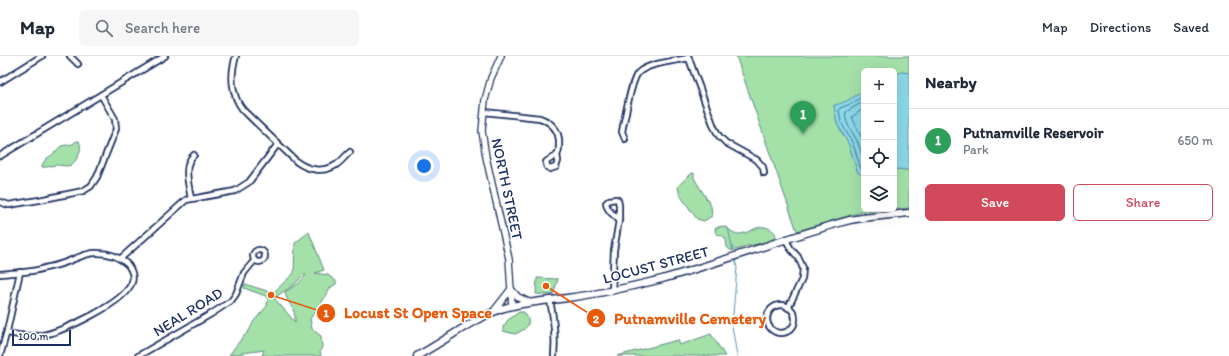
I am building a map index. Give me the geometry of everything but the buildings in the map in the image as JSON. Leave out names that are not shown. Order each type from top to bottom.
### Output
[{"type":"main road","name":"LOCUST STREET","points":[[417,356],[477,320],[493,312],[512,306],[529,302],[612,291],[663,278],[850,220],[909,213]]},
{"type":"street","points":[[0,82],[42,56]]},
{"type":"street","points":[[70,56],[78,64]]},
{"type":"street","points":[[0,156],[165,56]]},
{"type":"street","points":[[236,56],[232,71],[232,81],[237,101],[243,110],[297,162],[314,170],[330,168],[336,166],[350,152]]},
{"type":"street","name":"NORTH STREET","points":[[502,56],[491,78],[485,100],[482,131],[509,259],[512,306]]},
{"type":"street","points":[[625,139],[622,132],[634,79],[639,72],[650,66],[688,57],[719,136],[726,143],[757,160],[763,167],[764,173]]},
{"type":"street","points":[[0,202],[9,205],[28,202],[83,191],[91,186],[97,177],[116,129],[115,119],[101,95]]},
{"type":"street","points":[[484,112],[540,118],[546,120],[551,124],[558,135],[559,149],[557,154]]},
{"type":"street","points":[[120,259],[183,203],[191,199],[235,191],[249,182],[278,144]]},
{"type":"street","points":[[191,199],[187,168],[190,158],[194,155]]},
{"type":"street","points":[[612,291],[614,250],[618,220]]},
{"type":"street","points":[[786,240],[798,257],[803,268],[802,280],[788,308]]},
{"type":"street","points":[[0,274],[43,269],[96,252],[107,253],[124,261],[130,268],[133,277],[132,282],[126,290],[95,314],[76,323],[44,335],[32,337],[6,333]]},
{"type":"street","name":"NEAL ROAD","points":[[138,356],[231,301],[236,294],[244,273],[254,260]]},
{"type":"street","points":[[0,356],[20,272]]},
{"type":"street","points":[[493,312],[511,289],[518,297],[529,302]]},
{"type":"street","points":[[550,300],[555,327],[554,356]]},
{"type":"street","points":[[781,305],[788,308],[794,315],[794,324],[784,333],[774,332],[767,322],[768,314],[777,306],[781,305]]},
{"type":"green space","points":[[736,56],[909,56],[909,73],[902,72],[897,74],[897,68],[861,68],[861,92],[834,106],[837,123],[849,145],[858,173],[861,174],[861,212],[797,231]]},
{"type":"green space","points":[[76,141],[79,141],[80,151],[78,157],[71,165],[42,167],[46,159],[61,146],[73,144]]},
{"type":"green space","points":[[897,169],[909,170],[909,208],[897,209]]},
{"type":"green space","points":[[692,173],[694,173],[694,178],[711,206],[712,216],[704,221],[697,219],[679,192],[678,186]]},
{"type":"green space","points":[[722,226],[734,233],[739,234],[766,227],[773,231],[776,236],[767,242],[736,250],[729,250],[725,238],[716,233],[715,228]]},
{"type":"green space","points":[[309,232],[324,270],[315,273],[328,275],[336,281],[336,284],[330,288],[310,319],[312,329],[321,336],[321,356],[262,356],[264,350],[229,355],[267,306],[268,297],[244,288],[245,284],[273,293],[294,273],[295,243]],"holes":[[[303,275],[306,275],[298,284],[285,292],[293,309],[295,322],[274,298],[295,284]]]},
{"type":"green space","points":[[537,278],[558,279],[553,295],[536,294]]},
{"type":"green space","points":[[519,312],[524,312],[527,316],[528,322],[525,328],[515,334],[503,331],[503,327],[508,320]]},
{"type":"green space","points":[[711,334],[725,356],[617,356],[678,340],[680,345]]},
{"type":"water","points":[[902,72],[909,73],[909,170],[897,169],[897,74]]},
{"type":"water","points":[[861,92],[861,174],[858,173],[849,145],[837,123],[834,105]]},
{"type":"waterway","points":[[728,228],[733,251]]},
{"type":"waterway","points":[[735,260],[737,267],[732,326],[737,356]]},
{"type":"place","name":"Putnamville Reservoir","points":[[803,134]]},
{"type":"place","name":"Putnamville Cemetery","points":[[546,286]]},
{"type":"place","name":"Locust St Open Space","points":[[271,295]]}]
